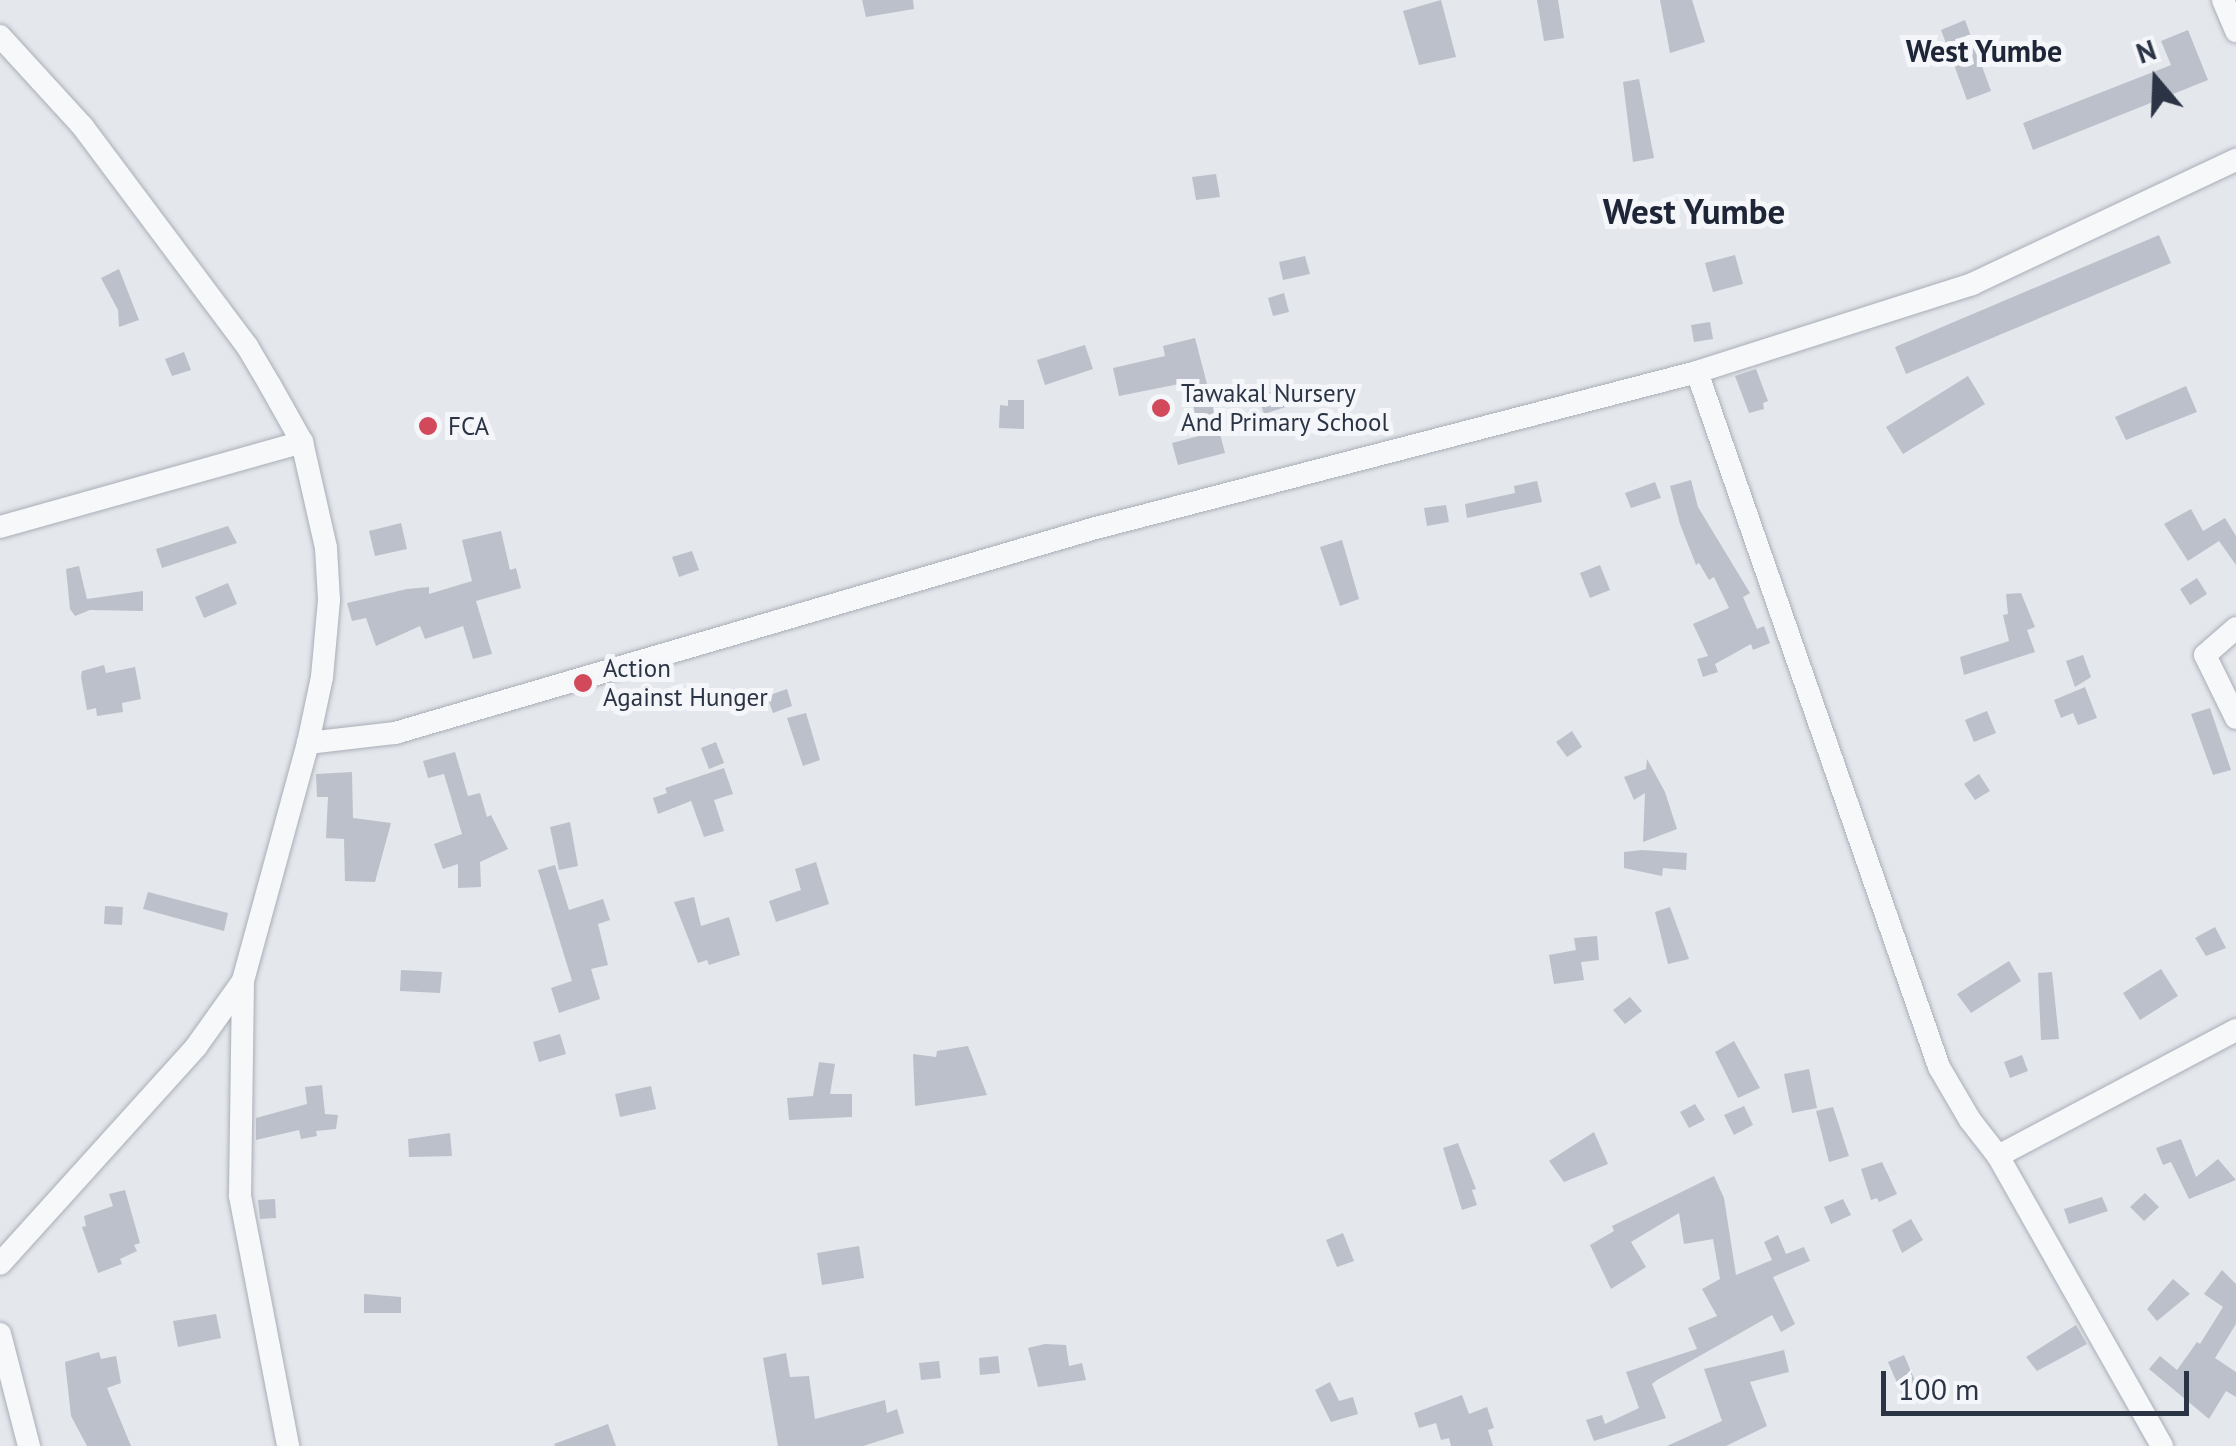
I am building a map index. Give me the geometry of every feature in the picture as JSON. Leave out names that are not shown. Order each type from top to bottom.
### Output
[{"type":"street","points":[[2223,0],[2236,32]]},
{"type":"street","points":[[0,36],[83,128],[247,346],[302,442],[326,548],[330,600],[322,677],[308,743],[243,981],[240,1196],[288,1446]]},
{"type":"street","points":[[308,743],[395,732],[1092,530],[1697,372],[1972,284],[2236,160]]},
{"type":"street","points":[[1697,372],[1939,1067],[1970,1120],[1998,1156],[2162,1446]]},
{"type":"street","points":[[0,526],[302,442]]},
{"type":"street","points":[[2236,628],[2205,654],[2236,718]]},
{"type":"street","points":[[0,1264],[196,1047],[243,981]]},
{"type":"street","points":[[1998,1156],[2236,1030]]},
{"type":"street","points":[[0,1334],[29,1446]]},
{"type":"building","points":[[862,0],[913,0],[914,9],[866,17]]},
{"type":"building","points":[[1441,0],[1456,57],[1419,65],[1403,11]]},
{"type":"building","points":[[1537,0],[1558,0],[1564,38],[1544,41]]},
{"type":"building","points":[[1660,0],[1692,0],[1705,42],[1670,53]]},
{"type":"building","points":[[1965,20],[1991,91],[1967,100],[1941,30]]},
{"type":"building","points":[[2188,30],[2208,80],[2033,150],[2023,123],[2171,65],[2161,41]]},
{"type":"building","points":[[1639,79],[1654,158],[1633,162],[1623,82]]},
{"type":"building","points":[[1216,174],[1220,197],[1196,200],[1192,177]]},
{"type":"building","points":[[2159,235],[2171,263],[1906,374],[1895,347]]},
{"type":"building","points":[[1735,255],[1743,284],[1713,292],[1705,263]]},
{"type":"building","points":[[1305,256],[1310,274],[1283,280],[1279,262]]},
{"type":"building","points":[[119,269],[139,320],[119,327],[118,310],[101,278]]},
{"type":"building","points":[[1284,293],[1289,312],[1273,316],[1268,298]]},
{"type":"building","points":[[1710,322],[1713,339],[1694,342],[1691,325]]},
{"type":"building","points":[[1195,338],[1225,453],[1178,465],[1172,443],[1199,436],[1189,382],[1119,396],[1113,368],[1165,356],[1163,346]]},
{"type":"building","points":[[1085,345],[1093,369],[1045,385],[1037,360]]},
{"type":"building","points":[[184,352],[191,370],[172,376],[165,359]]},
{"type":"building","points":[[1756,369],[1768,401],[1763,403],[1764,409],[1749,413],[1735,376]]},
{"type":"building","points":[[1968,376],[1985,404],[1903,454],[1886,427]]},
{"type":"building","points":[[2186,386],[2197,412],[2126,440],[2115,417]]},
{"type":"building","points":[[1284,388],[1289,406],[1264,414],[1258,396]]},
{"type":"building","points":[[1008,400],[1024,400],[1024,429],[999,428],[1000,405],[1008,406]]},
{"type":"building","points":[[1691,480],[1698,507],[1750,593],[1743,597],[1757,629],[1764,626],[1770,643],[1753,650],[1751,644],[1715,664],[1718,672],[1703,677],[1697,659],[1708,656],[1693,624],[1729,608],[1714,577],[1709,580],[1699,563],[1696,565],[1680,524],[1670,486]]},
{"type":"building","points":[[1537,481],[1542,502],[1467,518],[1465,504],[1515,493],[1514,486]]},
{"type":"building","points":[[1655,482],[1661,498],[1631,508],[1625,493]]},
{"type":"building","points":[[1446,505],[1449,522],[1427,526],[1424,508]]},
{"type":"building","points":[[2191,509],[2203,531],[2225,518],[2236,536],[2236,565],[2219,541],[2188,561],[2164,524]]},
{"type":"building","points":[[401,523],[407,549],[375,556],[369,531]]},
{"type":"building","points":[[228,526],[237,543],[162,568],[156,549]]},
{"type":"building","points":[[501,531],[510,570],[516,568],[521,588],[476,601],[492,654],[473,659],[463,626],[425,639],[420,626],[376,646],[366,618],[352,621],[347,603],[407,589],[429,587],[429,594],[472,581],[462,540]]},
{"type":"building","points":[[1342,540],[1359,599],[1340,606],[1320,547]]},
{"type":"building","points":[[692,551],[699,570],[679,577],[672,557]]},
{"type":"building","points":[[1600,565],[1610,590],[1590,598],[1580,573]]},
{"type":"building","points":[[79,566],[87,599],[143,591],[143,611],[90,610],[75,616],[70,609],[66,569]]},
{"type":"building","points":[[2197,578],[2207,594],[2190,605],[2180,589]]},
{"type":"building","points":[[228,583],[237,604],[204,618],[195,597]]},
{"type":"building","points":[[2021,593],[2035,627],[2027,630],[2035,652],[1964,675],[1960,657],[2009,641],[2003,615],[2008,614],[2006,594]]},
{"type":"building","points":[[2083,655],[2091,677],[2075,687],[2066,661]]},
{"type":"building","points":[[104,665],[106,673],[135,667],[141,699],[122,703],[123,712],[97,716],[96,708],[87,710],[81,677],[82,671]]},
{"type":"building","points":[[2085,687],[2097,718],[2078,725],[2073,713],[2061,718],[2054,700]]},
{"type":"building","points":[[787,689],[792,706],[773,713],[767,696]]},
{"type":"building","points":[[2210,708],[2231,770],[2213,775],[2191,714]]},
{"type":"building","points":[[1987,711],[1996,733],[1974,742],[1965,720]]},
{"type":"building","points":[[806,713],[820,760],[803,766],[787,718]]},
{"type":"building","points":[[1572,731],[1582,747],[1567,757],[1556,742]]},
{"type":"building","points":[[716,742],[724,763],[709,769],[701,748]]},
{"type":"building","points":[[455,752],[468,796],[480,793],[487,817],[491,815],[508,849],[480,862],[481,887],[458,888],[458,864],[443,869],[434,844],[462,834],[444,774],[428,778],[423,761]]},
{"type":"building","points":[[1647,759],[1665,792],[1677,829],[1643,842],[1645,793],[1634,800],[1624,777],[1646,769]]},
{"type":"building","points":[[724,768],[733,794],[714,800],[724,831],[704,837],[691,801],[658,814],[653,798],[667,793],[665,788]]},
{"type":"building","points":[[352,772],[353,818],[391,823],[375,882],[345,881],[344,839],[326,838],[328,797],[317,797],[316,774]]},
{"type":"building","points":[[1979,774],[1990,791],[1975,800],[1964,784]]},
{"type":"building","points":[[570,822],[578,866],[559,870],[550,827]]},
{"type":"building","points":[[1624,852],[1687,853],[1686,870],[1663,868],[1662,876],[1624,868]]},
{"type":"building","points":[[816,862],[829,904],[776,922],[769,901],[801,890],[795,869]]},
{"type":"building","points":[[555,865],[569,910],[603,899],[610,920],[598,924],[608,965],[591,969],[600,999],[559,1013],[551,988],[572,981],[538,870]]},
{"type":"building","points":[[148,892],[228,913],[224,931],[143,909]]},
{"type":"building","points":[[694,897],[701,926],[729,917],[740,955],[709,965],[707,960],[698,963],[674,902]]},
{"type":"building","points":[[105,906],[123,907],[122,925],[104,924]]},
{"type":"building","points":[[1670,907],[1689,959],[1668,964],[1655,912]]},
{"type":"building","points":[[2215,927],[2226,948],[2206,956],[2195,938]]},
{"type":"building","points":[[1597,936],[1599,960],[1581,962],[1584,980],[1554,984],[1549,955],[1576,950],[1574,938]]},
{"type":"building","points":[[2009,961],[2021,981],[1971,1013],[1957,994]]},
{"type":"building","points":[[2161,969],[2178,996],[2140,1020],[2123,993]]},
{"type":"building","points":[[401,970],[442,972],[440,993],[400,991]]},
{"type":"building","points":[[2052,972],[2059,1039],[2041,1040],[2038,973]]},
{"type":"building","points":[[1630,997],[1642,1011],[1625,1024],[1613,1010]]},
{"type":"building","points":[[560,1034],[566,1054],[539,1062],[533,1042]]},
{"type":"building","points":[[1734,1041],[1760,1088],[1738,1098],[1715,1052]]},
{"type":"building","points":[[968,1046],[987,1095],[915,1106],[913,1054],[936,1057],[937,1051]]},
{"type":"building","points":[[2022,1055],[2028,1071],[2010,1078],[2004,1062]]},
{"type":"building","points":[[819,1062],[835,1064],[830,1094],[852,1094],[852,1117],[789,1120],[787,1098],[813,1096]]},
{"type":"building","points":[[1809,1069],[1817,1108],[1792,1113],[1784,1074]]},
{"type":"building","points":[[322,1085],[325,1114],[338,1115],[336,1129],[316,1131],[317,1136],[301,1139],[299,1130],[256,1140],[256,1118],[307,1104],[305,1087]]},
{"type":"building","points":[[651,1086],[656,1109],[620,1117],[615,1094]]},
{"type":"building","points":[[1695,1104],[1705,1120],[1689,1128],[1680,1112]]},
{"type":"building","points":[[1744,1106],[1753,1125],[1734,1135],[1724,1115]]},
{"type":"building","points":[[1833,1107],[1849,1156],[1829,1162],[1816,1111]]},
{"type":"building","points":[[1594,1132],[1608,1164],[1564,1182],[1549,1161]]},
{"type":"building","points":[[450,1133],[452,1156],[409,1157],[408,1139]]},
{"type":"building","points":[[2181,1139],[2196,1177],[2218,1159],[2236,1180],[2189,1199],[2171,1162],[2163,1165],[2156,1148]]},
{"type":"building","points":[[1458,1143],[1476,1189],[1472,1190],[1477,1205],[1462,1210],[1443,1148]]},
{"type":"building","points":[[1882,1162],[1897,1194],[1879,1202],[1877,1198],[1871,1200],[1861,1169]]},
{"type":"building","points":[[1714,1176],[1724,1198],[1736,1275],[1772,1260],[1764,1242],[1778,1235],[1786,1254],[1804,1247],[1810,1261],[1773,1277],[1795,1324],[1781,1332],[1772,1315],[1657,1380],[1652,1384],[1666,1418],[1594,1441],[1586,1420],[1602,1415],[1605,1424],[1639,1408],[1626,1372],[1697,1349],[1688,1328],[1717,1316],[1702,1289],[1720,1279],[1713,1239],[1684,1244],[1679,1213],[1631,1242],[1646,1267],[1611,1289],[1590,1245],[1614,1231],[1612,1226]]},
{"type":"building","points":[[125,1190],[140,1243],[134,1245],[137,1251],[120,1259],[122,1264],[98,1273],[82,1227],[86,1226],[84,1216],[113,1206],[109,1194]]},
{"type":"building","points":[[2145,1193],[2159,1207],[2144,1221],[2130,1207]]},
{"type":"building","points":[[2102,1197],[2108,1211],[2069,1224],[2064,1209]]},
{"type":"building","points":[[275,1199],[276,1218],[260,1219],[258,1200]]},
{"type":"building","points":[[1843,1199],[1851,1215],[1831,1224],[1824,1207]]},
{"type":"building","points":[[1911,1219],[1923,1240],[1902,1253],[1892,1230]]},
{"type":"building","points":[[1343,1233],[1354,1261],[1337,1267],[1326,1240]]},
{"type":"building","points":[[859,1246],[864,1278],[822,1285],[817,1253]]},
{"type":"building","points":[[2222,1270],[2236,1284],[2236,1324],[2215,1358],[2236,1372],[2236,1397],[2226,1391],[2209,1419],[2149,1369],[2160,1356],[2177,1370],[2197,1342],[2200,1344],[2223,1307],[2204,1294]]},
{"type":"building","points":[[2173,1279],[2190,1294],[2157,1321],[2147,1309]]},
{"type":"building","points":[[364,1294],[401,1297],[401,1313],[364,1313]]},
{"type":"building","points":[[216,1314],[221,1338],[178,1347],[173,1321]]},
{"type":"building","points":[[2076,1325],[2087,1344],[2037,1371],[2026,1357]]},
{"type":"building","points":[[1066,1345],[1069,1366],[1082,1363],[1086,1380],[1038,1387],[1028,1348]]},
{"type":"building","points":[[1784,1350],[1789,1372],[1750,1382],[1767,1426],[1726,1446],[1667,1446],[1722,1421],[1704,1369]]},
{"type":"building","points":[[99,1352],[101,1359],[116,1356],[121,1383],[107,1388],[131,1446],[87,1446],[71,1416],[65,1362]]},
{"type":"building","points":[[786,1353],[790,1377],[809,1376],[815,1419],[885,1400],[887,1413],[897,1409],[904,1433],[863,1446],[778,1446],[763,1358]]},
{"type":"building","points":[[1904,1355],[1919,1390],[1904,1399],[1888,1362]]},
{"type":"building","points":[[998,1356],[1000,1373],[980,1375],[979,1358]]},
{"type":"building","points":[[939,1361],[941,1378],[921,1380],[919,1363]]},
{"type":"building","points":[[1330,1382],[1339,1401],[1353,1397],[1358,1414],[1331,1422],[1315,1390]]},
{"type":"building","points":[[1462,1395],[1469,1414],[1487,1407],[1494,1428],[1488,1430],[1493,1446],[1451,1446],[1449,1438],[1441,1440],[1436,1423],[1419,1428],[1414,1413]]},
{"type":"building","points":[[608,1424],[616,1446],[554,1444]]},
{"type":"place","name":"Tawakal Nursery And Primary School","points":[[1161,408]]},
{"type":"place","name":"FCA","points":[[428,426]]},
{"type":"place","name":"Action Against Hunger","points":[[583,683]]},
{"type":"district","name":"West Yumbe","points":[[1984,51]]},
{"type":"district","name":"West Yumbe","points":[[1694,211]]}]
